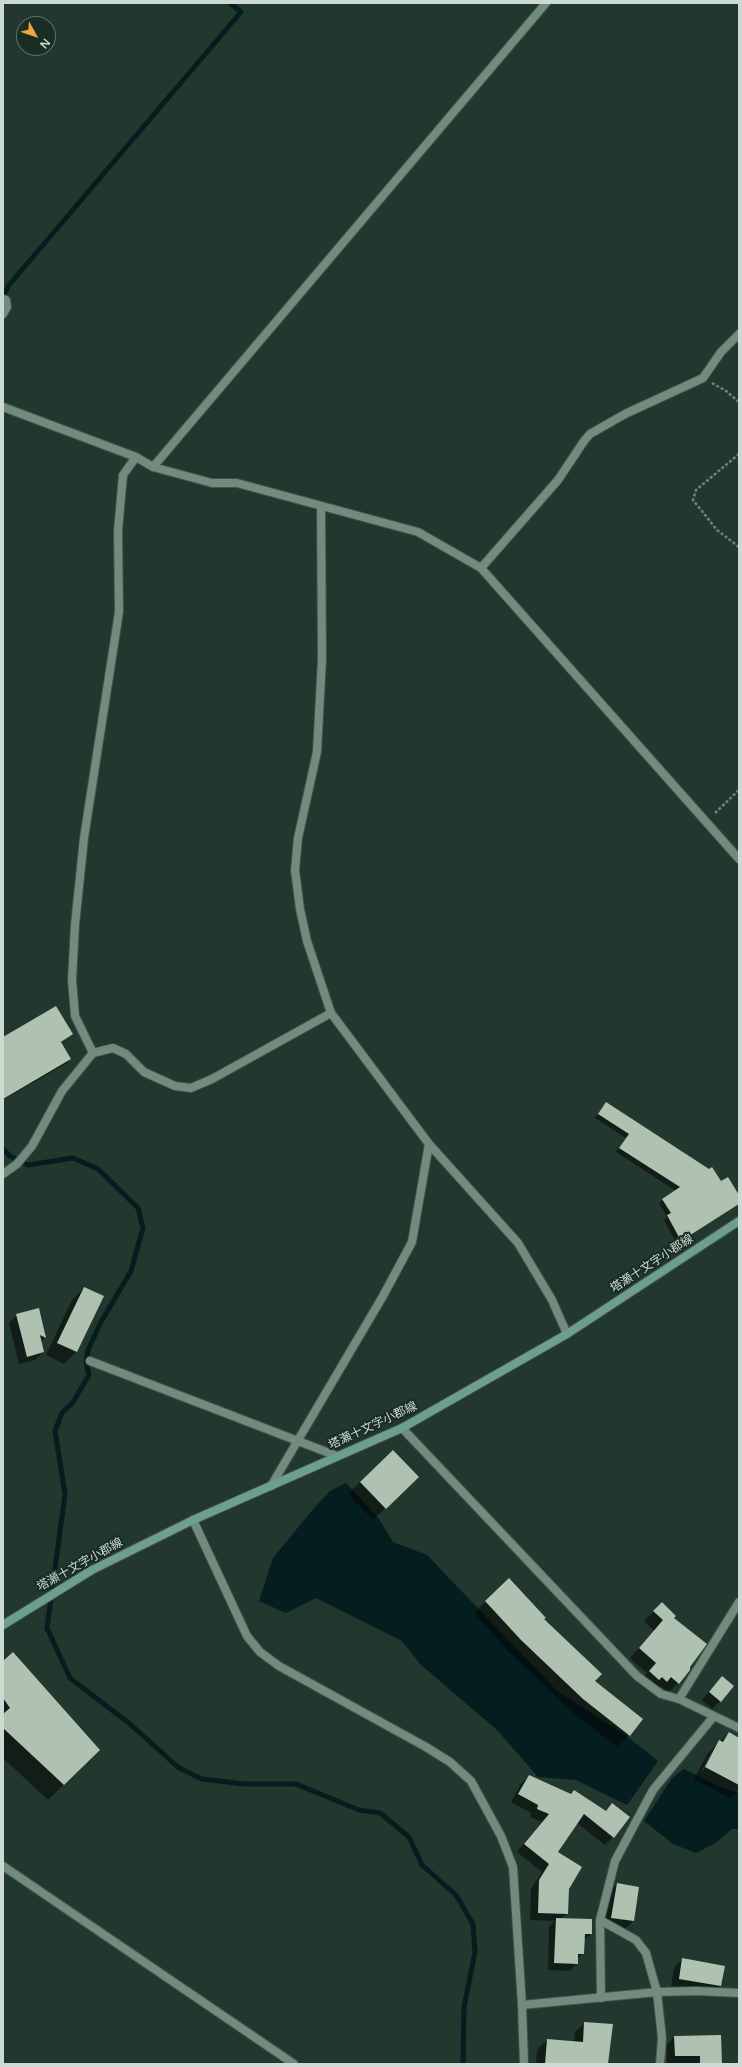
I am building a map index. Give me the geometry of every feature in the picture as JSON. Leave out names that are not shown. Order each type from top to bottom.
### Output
[{"type":"main road","name":"塔瀬十文字小郡線","points":[[3,1625],[92,1570],[193,1520],[402,1428],[567,1334],[739,1221]]},
{"type":"street","points":[[153,467],[546,3]]},
{"type":"street","points":[[3,300],[6,300],[7,307],[3,314]]},
{"type":"street","points":[[481,568],[558,480],[590,434],[625,414],[703,378],[721,352],[739,334]]},
{"type":"street","points":[[3,407],[136,457],[153,467],[212,483],[237,483],[418,532],[481,568],[739,859]]},
{"type":"street","points":[[93,1053],[75,1016],[72,980],[75,925],[84,838],[119,612],[118,531],[123,475],[136,457]]},
{"type":"street","points":[[321,506],[322,659],[317,752],[298,838],[295,870],[300,909],[307,942],[331,1013],[430,1144],[518,1243],[552,1300],[567,1334]]},
{"type":"street","points":[[3,1174],[17,1164],[32,1146],[62,1091],[93,1053],[113,1048],[126,1054],[144,1072],[175,1086],[191,1088],[212,1079],[331,1013]]},
{"type":"street","points":[[271,1486],[383,1296],[412,1242],[430,1144]]},
{"type":"street","points":[[90,1361],[297,1442],[337,1456]]},
{"type":"street","points":[[402,1428],[637,1676],[661,1694],[679,1699],[739,1728]]},
{"type":"street","points":[[193,1520],[247,1636],[260,1652],[279,1666],[426,1746],[450,1762],[471,1781],[501,1836],[513,1867],[522,2005],[524,2064]]},
{"type":"street","points":[[679,1699],[739,1602]]},
{"type":"street","points":[[601,1998],[600,1920],[615,1861],[652,1790],[714,1716]]},
{"type":"street","points":[[3,1866],[294,2064]]},
{"type":"street","points":[[600,1920],[636,1940],[646,1953],[657,1992],[662,2038],[660,2064]]},
{"type":"street","points":[[522,2005],[657,1992],[739,1992]]},
{"type":"path","points":[[703,378],[726,391],[739,402]]},
{"type":"path","points":[[739,454],[696,490],[693,500],[717,530],[739,547]]},
{"type":"path","points":[[703,820],[712,816],[739,790]]},
{"type":"water","points":[[346,1483],[379,1519],[393,1542],[427,1555],[557,1691],[628,1737],[658,1761],[627,1805],[576,1780],[538,1777],[498,1731],[421,1665],[402,1641],[316,1598],[286,1613],[259,1601],[273,1558],[330,1491]]},
{"type":"water","points":[[684,1769],[722,1788],[739,1793],[739,1829],[732,1829],[714,1844],[696,1853],[673,1844],[644,1821],[672,1778]]},
{"type":"building","points":[[56,1006],[73,1034],[61,1042],[71,1059],[3,1099],[3,1037]]},
{"type":"building","points":[[606,1102],[709,1169],[712,1167],[721,1181],[728,1177],[739,1195],[739,1204],[681,1241],[667,1215],[671,1213],[662,1199],[680,1187],[619,1148],[629,1134],[598,1114]]},
{"type":"building","points":[[84,1287],[104,1296],[77,1352],[57,1343]]},
{"type":"building","points":[[39,1308],[46,1338],[40,1335],[44,1352],[27,1357],[16,1314]]},
{"type":"building","points":[[393,1450],[419,1477],[386,1509],[360,1482]]},
{"type":"building","points":[[509,1578],[546,1618],[544,1619],[602,1674],[595,1681],[643,1719],[630,1736],[583,1699],[521,1640],[485,1601]]},
{"type":"building","points":[[662,1602],[676,1616],[674,1618],[707,1644],[679,1684],[671,1677],[667,1682],[662,1677],[659,1680],[649,1671],[656,1663],[639,1648],[663,1620],[653,1611]]},
{"type":"building","points":[[13,1652],[100,1750],[64,1785],[3,1728],[3,1714],[10,1708],[3,1698],[3,1661]]},
{"type":"building","points":[[722,1676],[734,1686],[721,1702],[709,1692]]},
{"type":"building","points":[[729,1732],[739,1738],[739,1785],[705,1767],[719,1740],[723,1742]]},
{"type":"building","points":[[529,1775],[571,1794],[574,1790],[606,1811],[612,1803],[630,1817],[614,1838],[584,1814],[558,1852],[582,1867],[569,1889],[568,1914],[538,1913],[539,1880],[549,1864],[524,1844],[549,1814],[537,1809],[538,1805],[518,1794]]},
{"type":"building","points":[[617,1883],[639,1887],[634,1921],[611,1918]]},
{"type":"building","points":[[556,1918],[592,1919],[592,1934],[585,1934],[584,1954],[578,1954],[578,1964],[554,1963]]},
{"type":"building","points":[[682,1958],[725,1966],[721,1986],[679,1979]]},
{"type":"building","points":[[584,2022],[613,2024],[608,2064],[545,2064],[547,2039],[583,2042]]},
{"type":"building","points":[[721,2035],[722,2064],[700,2064],[700,2056],[675,2056],[674,2036]]},
{"type":"waterway","points":[[3,296],[9,285],[241,12],[230,3]]},
{"type":"waterway","points":[[3,1149],[10,1156],[28,1165],[73,1158],[98,1169],[138,1208],[143,1228],[131,1271],[101,1322],[88,1350],[86,1362],[89,1375],[73,1402],[62,1413],[55,1431],[65,1494],[47,1628],[70,1678],[130,1724],[179,1768],[202,1779],[244,1784],[296,1784],[359,1810],[380,1813],[409,1837],[422,1865],[456,1895],[473,1924],[475,1952],[464,2007],[463,2064]]}]
